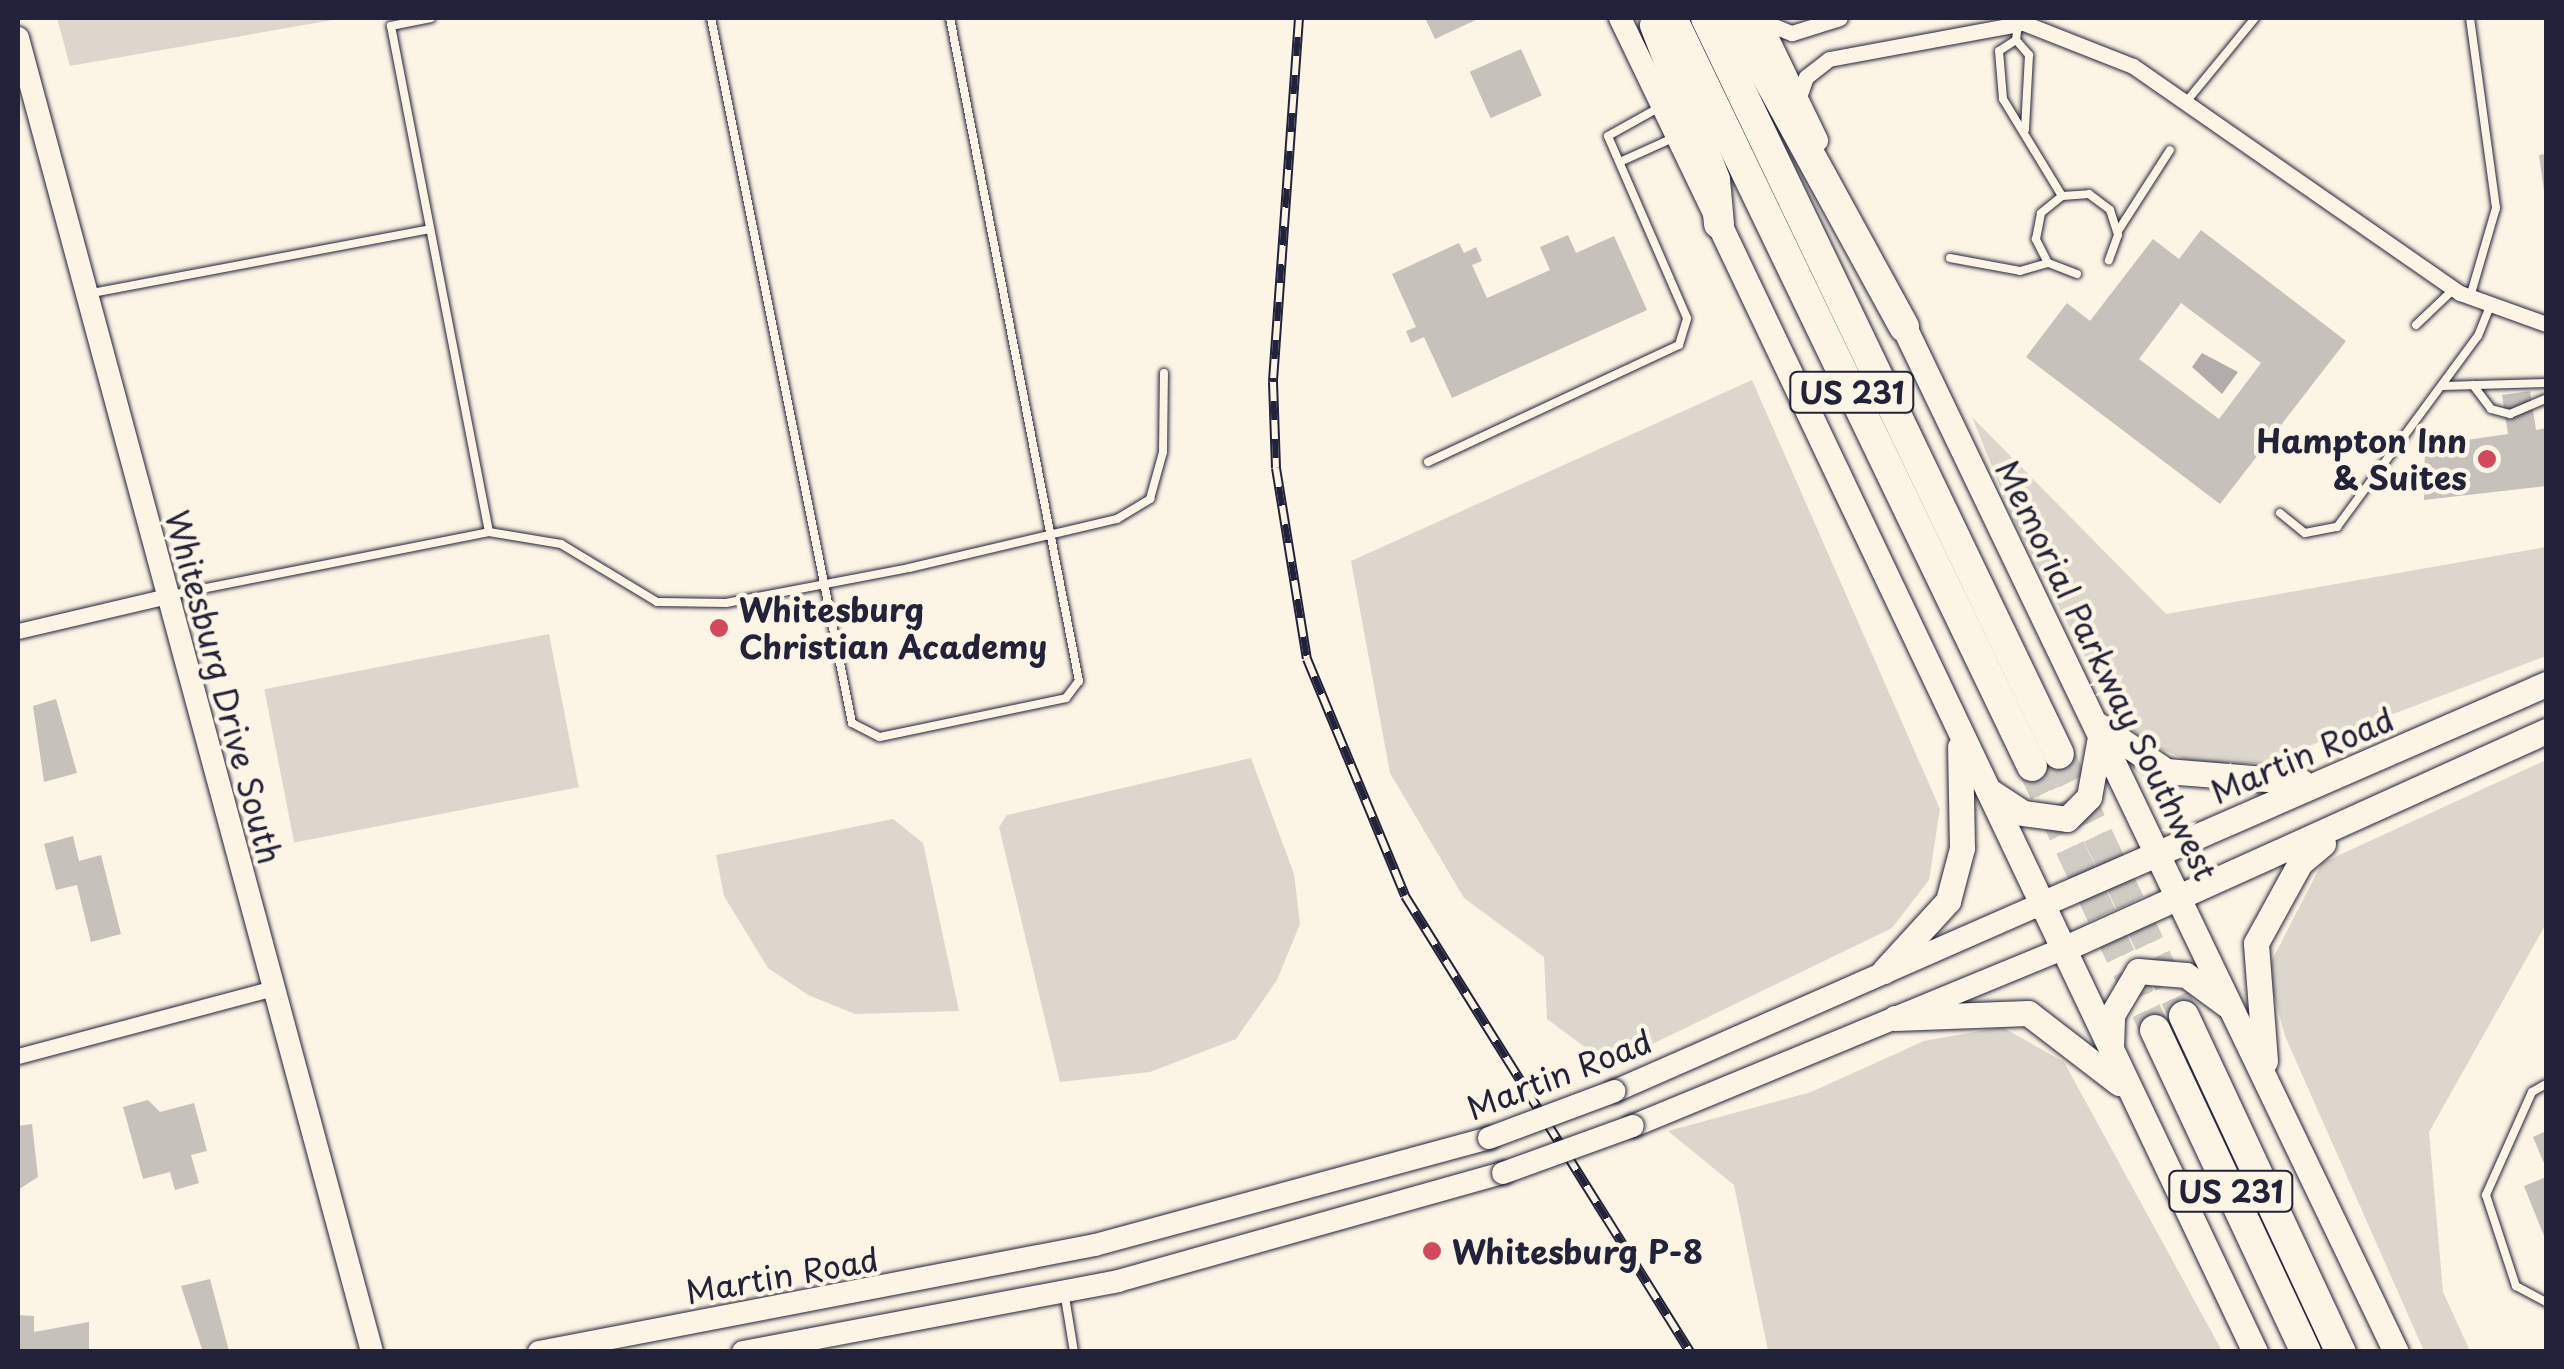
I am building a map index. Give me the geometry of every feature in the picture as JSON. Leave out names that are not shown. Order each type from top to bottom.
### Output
[{"type":"highway","points":[[1652,18],[1716,180],[1719,224]]},
{"type":"highway","name":"US 231","points":[[1672,18],[2046,760],[1706,18]]},
{"type":"highway","points":[[1751,18],[1904,327]]},
{"type":"highway","name":"US 231","points":[[2184,1016],[2340,1352]]},
{"type":"highway","name":"US 231","points":[[2155,1030],[2306,1352]]},
{"type":"main road","points":[[1620,18],[1958,727],[2037,906],[2255,1352]]},
{"type":"main road","name":"Memorial Parkway Southwest","points":[[1751,18],[1798,100],[2396,1352]]},
{"type":"main road","name":"Whitesburg Drive South","points":[[18,38],[270,988],[372,1352]]},
{"type":"main road","name":"Martin Road","points":[[538,1352],[1095,1245],[1490,1138],[1614,1090],[2546,684]]},
{"type":"main road","points":[[1884,971],[1948,901],[1962,848],[1958,727]]},
{"type":"main road","points":[[1984,786],[2023,813],[2067,819],[2089,797],[2096,728],[2166,771],[2205,781],[2276,786],[2336,776]]},
{"type":"main road","points":[[743,1352],[1064,1292],[1503,1173],[1633,1126],[2179,900],[2546,731]]},
{"type":"main road","points":[[2270,1090],[2256,943],[2300,863],[2352,820]]},
{"type":"main road","points":[[2111,1054],[2112,1014],[2138,971],[2186,975],[2231,1008]]},
{"type":"main road","points":[[1894,1018],[1970,1008],[2028,1013],[2128,1090]]},
{"type":"street","points":[[1751,18],[1792,33],[1840,18]]},
{"type":"street","points":[[1798,100],[1806,77],[1829,59],[2016,25],[2133,66],[2454,289],[2546,324]]},
{"type":"street","points":[[18,631],[167,596]]},
{"type":"street","points":[[18,1056],[270,988]]},
{"type":"lane","points":[[431,18],[391,26],[489,532]]},
{"type":"lane","points":[[711,18],[826,584],[862,734],[1066,698],[1080,670],[950,18]]},
{"type":"lane","points":[[2186,102],[2255,18]]},
{"type":"lane","points":[[2470,18],[2496,208],[2470,297]]},
{"type":"lane","points":[[2016,25],[1998,51],[1996,72],[2012,122],[2025,130],[2062,196]]},
{"type":"lane","points":[[2016,25],[2029,55],[2025,130]]},
{"type":"lane","points":[[1428,462],[1680,344],[1687,318],[1608,136],[1662,106]]},
{"type":"lane","points":[[1620,162],[1676,136]]},
{"type":"lane","points":[[2109,260],[2118,231],[2170,150]]},
{"type":"lane","points":[[2062,196],[2101,200],[2118,231]]},
{"type":"lane","points":[[2048,264],[2036,226],[2062,196]]},
{"type":"lane","points":[[88,294],[430,229]]},
{"type":"lane","points":[[1950,258],[2020,271],[2048,264],[2078,274]]},
{"type":"lane","points":[[2416,325],[2454,289]]},
{"type":"lane","points":[[2280,513],[2305,533],[2337,527],[2443,386],[2491,304]]},
{"type":"lane","points":[[167,596],[489,532],[561,544],[656,602],[726,603],[1117,520],[1150,499],[1163,452],[1164,373]]},
{"type":"lane","points":[[2443,386],[2546,383]]},
{"type":"lane","points":[[2473,385],[2491,409],[2510,414],[2546,398]]},
{"type":"lane","points":[[2546,1084],[2532,1092],[2486,1195],[2516,1286],[2546,1302]]},
{"type":"lane","points":[[1064,1292],[1074,1352]]},
{"type":"shaded area","points":[[57,18],[344,18],[70,66]]},
{"type":"shaded area","points":[[2202,353],[2238,372],[2222,394],[2192,367]]},
{"type":"shaded area","points":[[1752,380],[1940,809],[1929,880],[1892,928],[1609,1065],[1547,1019],[1544,957],[1464,898],[1390,773],[1351,561]]},
{"type":"shaded area","points":[[1972,417],[2166,614],[2546,547],[2546,656],[2264,763],[2198,764],[2142,742],[2103,691],[2012,516]]},
{"type":"shaded area","points":[[549,634],[579,787],[294,842],[264,689]]},
{"type":"shaded area","points":[[1251,758],[1294,874],[1300,924],[1277,980],[1236,1039],[1150,1072],[1060,1082],[999,827],[1007,815]]},
{"type":"shaded area","points":[[2546,760],[2546,924],[2429,1132],[2443,1292],[2470,1351],[2424,1351],[2285,1036],[2267,970],[2322,863]]},
{"type":"shaded area","points":[[893,819],[923,843],[959,1011],[855,1014],[808,995],[768,968],[724,896],[716,855]]},
{"type":"shaded area","points":[[2002,1027],[2064,1062],[2222,1351],[1768,1351],[1734,1185],[1668,1131],[1811,1092],[1924,1041]]},
{"type":"building","points":[[1425,18],[1480,18],[1435,39]]},
{"type":"building","points":[[1521,49],[1542,96],[1491,118],[1470,72]]},
{"type":"building","points":[[2546,154],[2546,190],[2544,191],[2539,155]]},
{"type":"building","points":[[2201,230],[2346,341],[2220,504],[2026,357],[2067,303],[2090,321],[2153,239],[2179,259]],"holes":[[[2181,303],[2261,363],[2219,419],[2139,359]]]},
{"type":"building","points":[[1568,235],[1576,253],[1614,236],[1647,310],[1452,398],[1424,337],[1411,343],[1406,331],[1416,327],[1392,274],[1459,243],[1464,253],[1476,247],[1482,261],[1472,265],[1487,298],[1550,270],[1540,247]]},
{"type":"building","name":"Hampton Inn & Suites","points":[[2530,391],[2536,430],[2546,428],[2546,486],[2424,500],[2425,446],[2508,434],[2502,395]]},
{"type":"building","points":[[56,699],[77,773],[44,782],[33,706]]},
{"type":"building","points":[[73,836],[79,861],[101,855],[121,934],[91,942],[77,885],[56,890],[44,844]]},
{"type":"building","points":[[148,1100],[160,1112],[194,1103],[207,1151],[191,1155],[199,1183],[175,1190],[170,1172],[143,1179],[123,1107]]},
{"type":"building","points":[[32,1124],[38,1177],[18,1190],[18,1126]]},
{"type":"building","points":[[2546,1131],[2546,1168],[2533,1137]]},
{"type":"building","points":[[2546,1177],[2546,1241],[2524,1186]]},
{"type":"building","points":[[210,1279],[227,1352],[203,1352],[181,1286]]},
{"type":"building","points":[[18,1315],[34,1316],[34,1332],[89,1322],[89,1352],[18,1352]]},
{"type":"tunnel","points":[[2059,754],[2184,1016]]},
{"type":"tunnel","points":[[2032,766],[2155,1030]]},
{"type":"railway","points":[[1299,18],[1273,382],[1276,468],[1307,659],[1405,896],[1690,1352]]},
{"type":"place","name":"Hampton Inn & Suites","points":[[2487,459]]},
{"type":"place","name":"Whitesburg Christian Academy","points":[[719,628]]},
{"type":"place","name":"Whitesburg P-8","points":[[1432,1251]]}]
